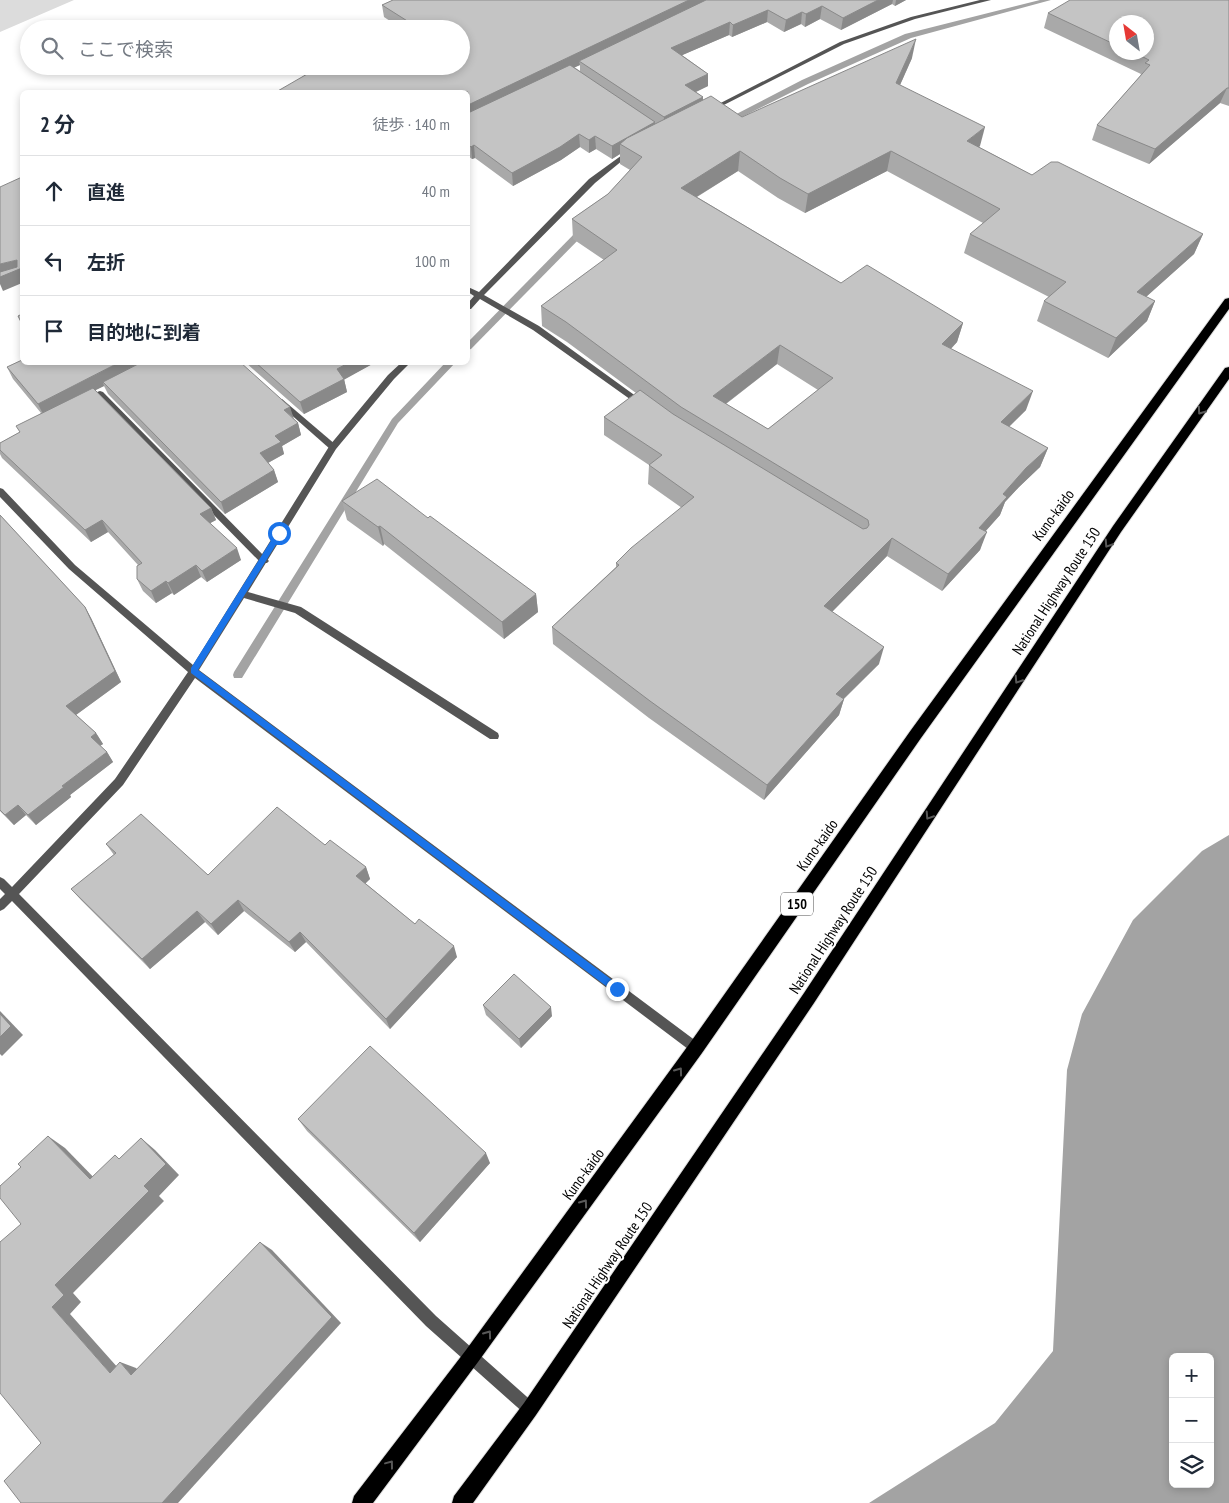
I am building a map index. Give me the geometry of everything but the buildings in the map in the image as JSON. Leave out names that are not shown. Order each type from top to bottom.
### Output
[{"type":"highway","name":"Kuno-kaido","points":[[361,1503],[472,1356],[696,1048],[916,734],[1229,301]]},
{"type":"highway","name":"National Highway Route 150","points":[[461,1503],[530,1409],[809,998],[1117,529],[1229,371]]},
{"type":"street","points":[[704,114],[842,43],[913,18],[988,0]]},
{"type":"street","points":[[470,305],[592,181],[624,155],[639,147]]},
{"type":"street","points":[[470,289],[536,328],[653,412]]},
{"type":"street","points":[[0,906],[13,895],[120,782],[179,695],[264,561],[295,505],[333,447],[391,377],[404,365]]},
{"type":"street","points":[[100,394],[264,561]]},
{"type":"street","points":[[273,395],[333,447]]},
{"type":"street","points":[[0,491],[72,567],[193,671],[696,1048]]},
{"type":"street","points":[[242,594],[298,610],[494,736]]},
{"type":"street","points":[[0,882],[431,1321],[530,1409]]},
{"type":"shaded area","points":[[0,0],[74,0],[28,20],[20,20],[20,23],[0,32]]},
{"type":"shaded area","points":[[1229,835],[1229,1503],[869,1503],[995,1423],[1053,1351],[1067,1070],[1082,1014],[1133,920],[1202,851]]},
{"type":"waterway","points":[[725,122],[805,82],[908,36],[1048,0]]},
{"type":"waterway","points":[[470,345],[584,229]]},
{"type":"waterway","points":[[238,675],[395,421],[449,365]]},
{"type":"route","points":[[279,533],[264,561],[193,671],[617,989]]}]
